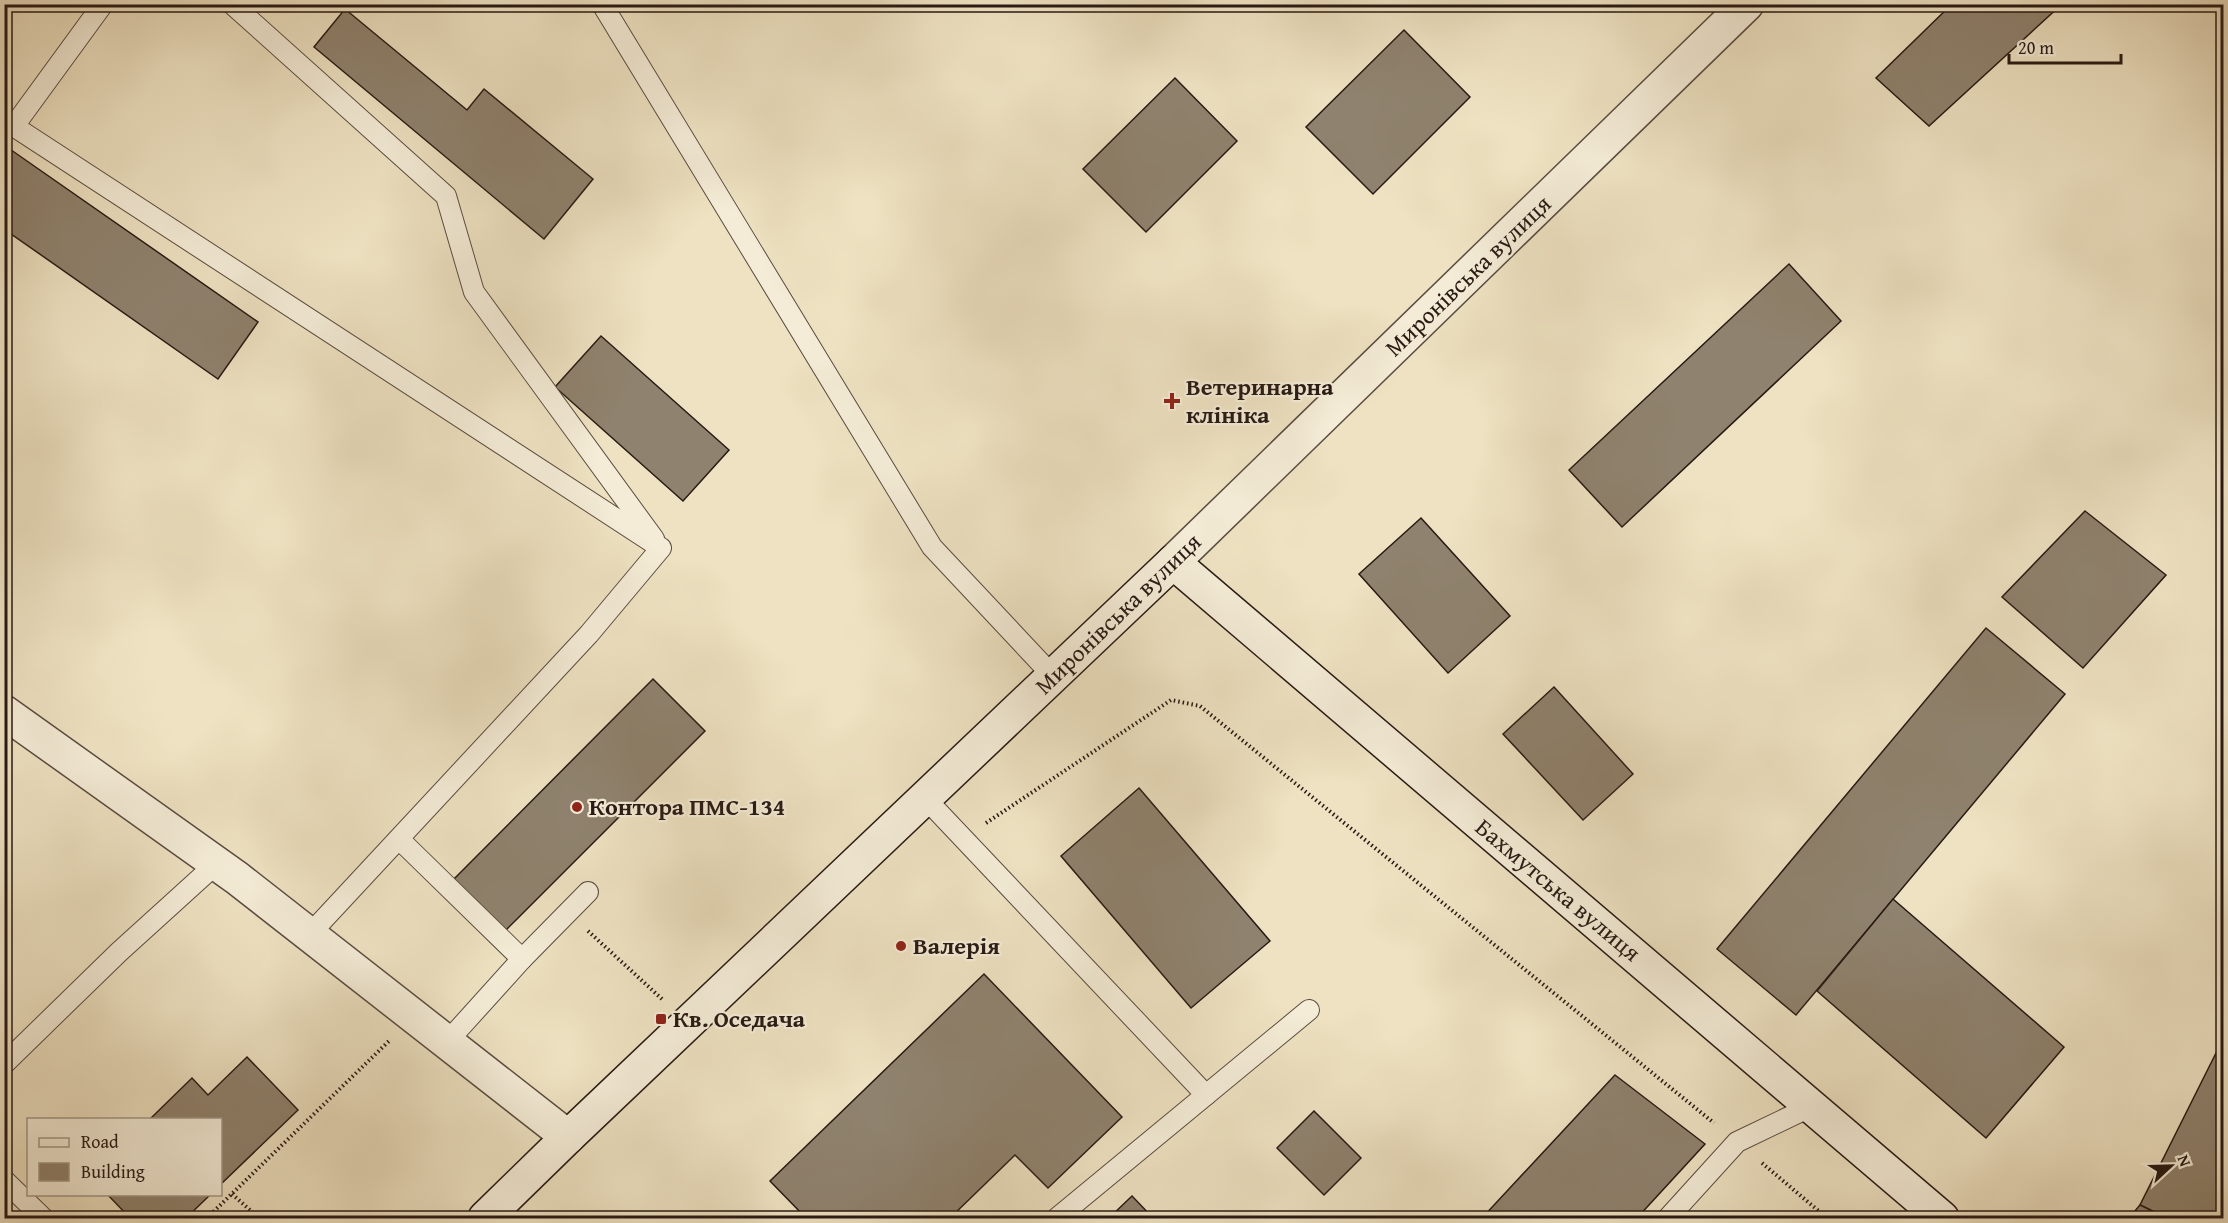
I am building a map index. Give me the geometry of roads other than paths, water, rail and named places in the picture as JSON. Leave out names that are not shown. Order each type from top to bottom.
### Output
[{"type":"street","name":"Миронівська вулиця","points":[[485,1218],[1173,562],[1747,4]]},
{"type":"street","name":"Бахмутська вулиця","points":[[1173,562],[1942,1218]]},
{"type":"street","points":[[4,712],[216,864],[568,1137]]},
{"type":"lane","points":[[103,4],[9,123],[661,548]]},
{"type":"lane","points":[[232,4],[446,196],[474,292],[661,548]]},
{"type":"lane","points":[[602,4],[932,548],[1053,676]]},
{"type":"lane","points":[[309,935],[589,634],[661,548]]},
{"type":"lane","points":[[925,798],[1206,1095]]},
{"type":"lane","points":[[399,839],[522,959]]},
{"type":"lane","points":[[4,1064],[119,952],[216,864]]},
{"type":"lane","points":[[447,1042],[522,959],[588,892]]},
{"type":"lane","points":[[1057,1218],[1309,1010]]},
{"type":"lane","points":[[1668,1218],[1737,1142],[1812,1106]]},
{"type":"lane","points":[[4,1180],[43,1218]]},
{"type":"place","name":"Ветеринарна клініка","points":[[1172,401]]},
{"type":"place","name":"Контора ПМС-134","points":[[577,807]]},
{"type":"place","name":"Валерія","points":[[901,946]]},
{"type":"place","name":"Кв. Оседача","points":[[661,1019]]}]
